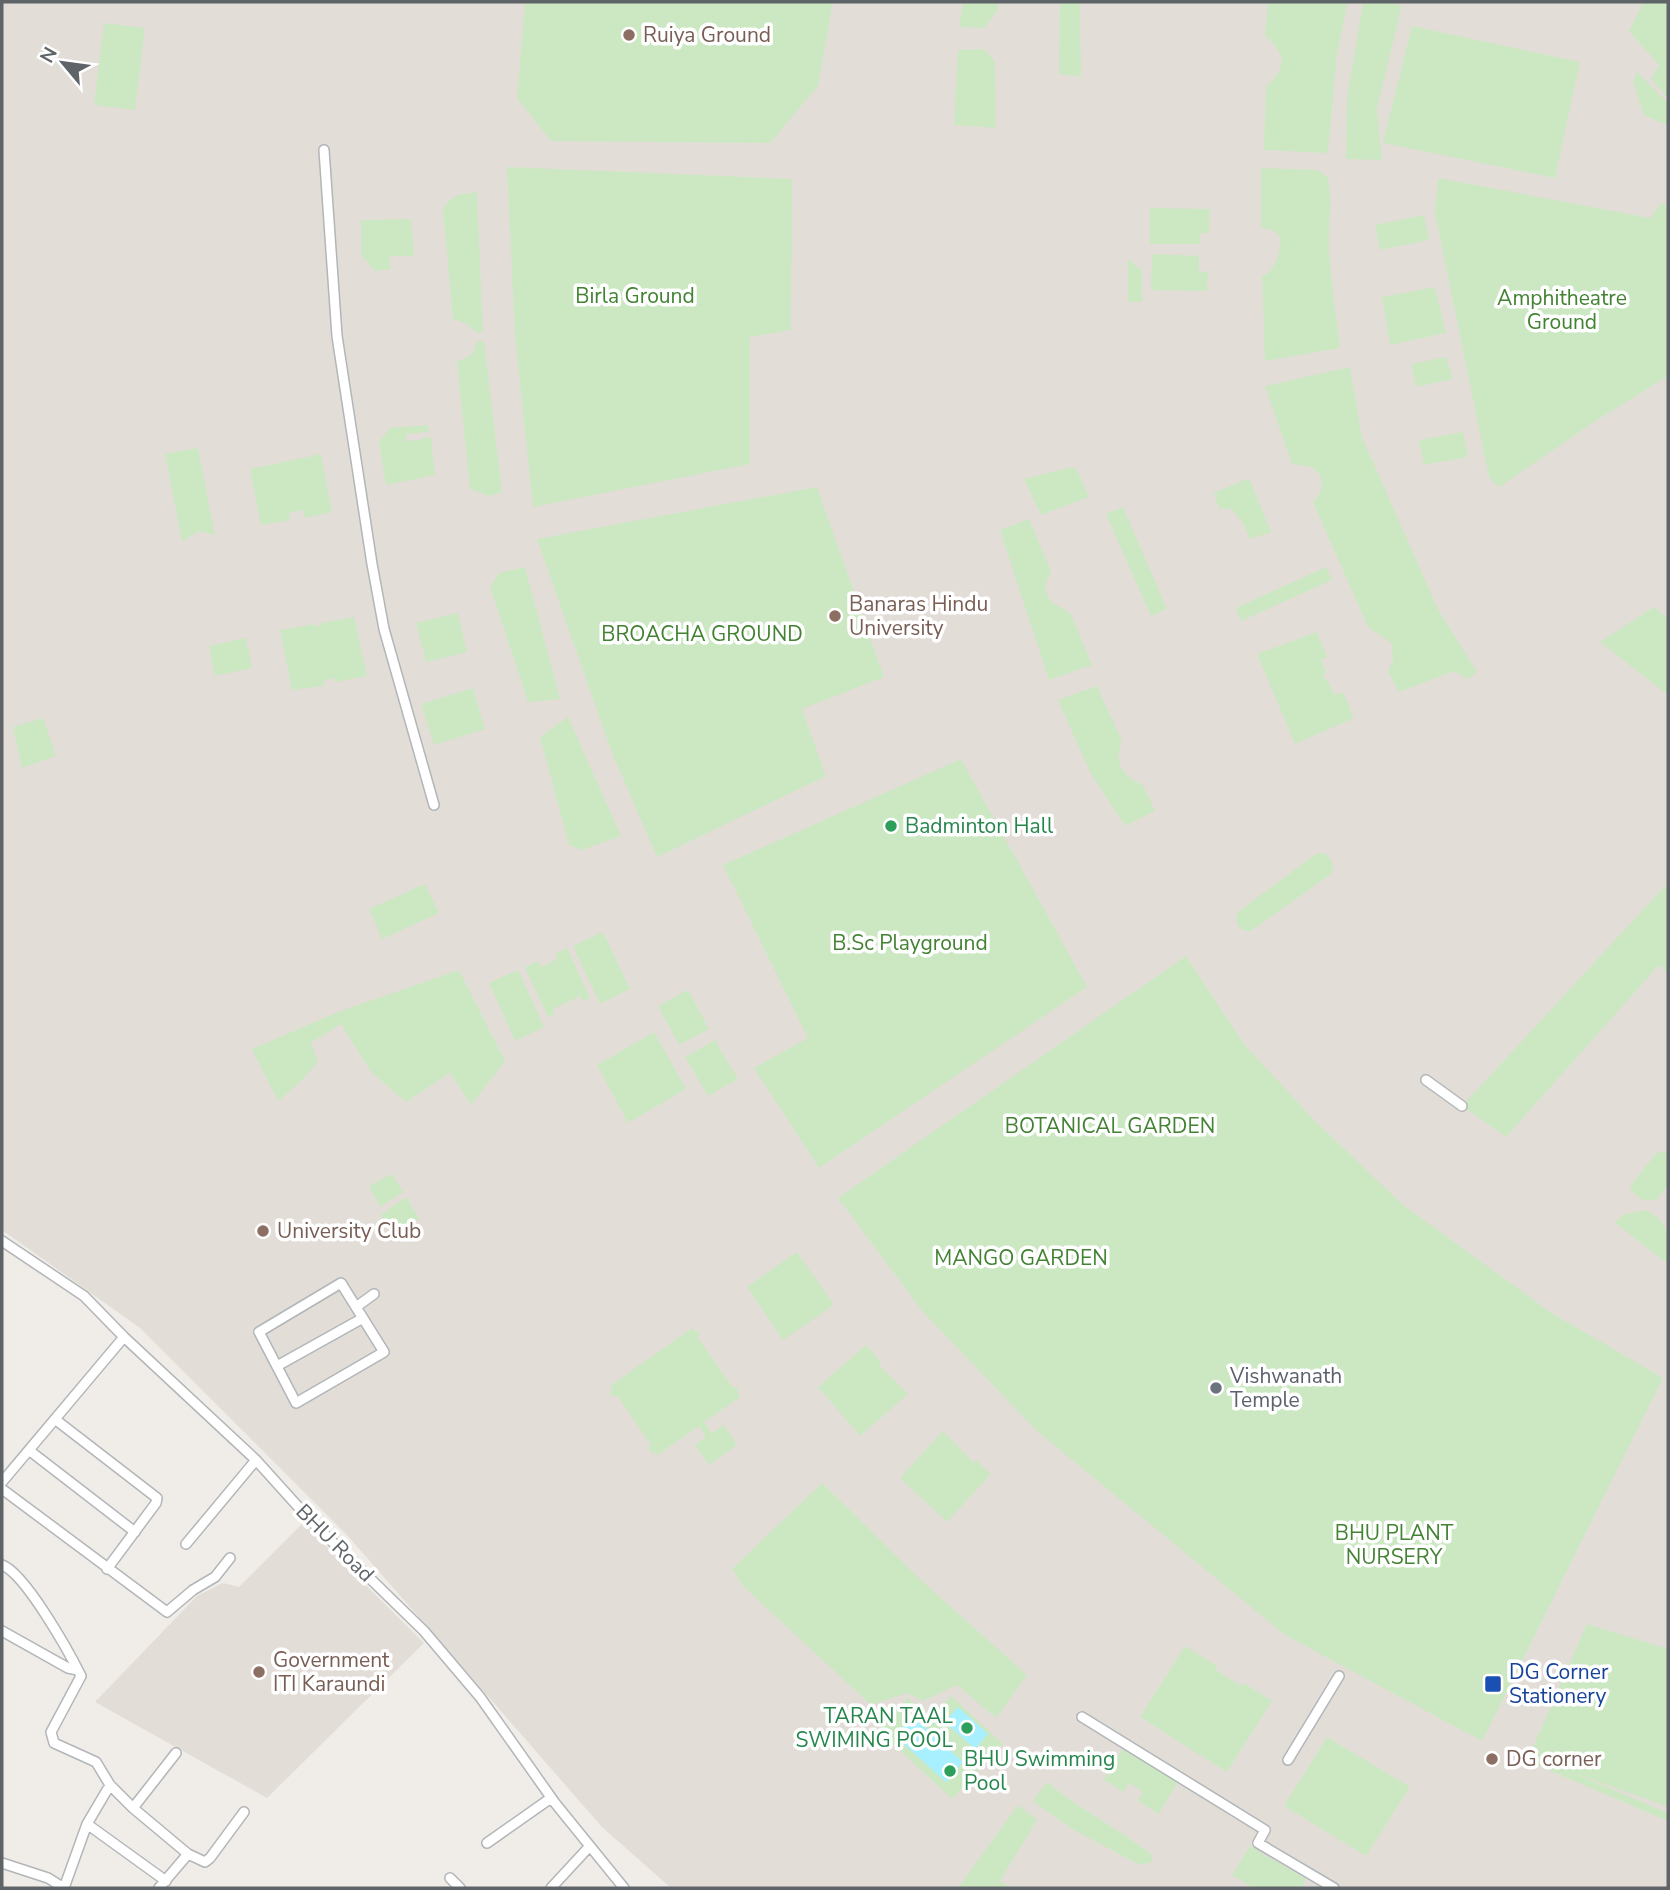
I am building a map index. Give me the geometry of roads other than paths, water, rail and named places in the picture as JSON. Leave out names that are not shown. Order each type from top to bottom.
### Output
[{"type":"street","points":[[324,150],[337,336],[372,564],[384,629],[434,805]]},
{"type":"street","points":[[1426,1080],[1462,1107]]},
{"type":"street","name":"BHU Road","points":[[2,1241],[84,1296],[256,1460],[311,1521],[424,1631],[462,1675],[551,1798],[624,1888]]},
{"type":"street","points":[[341,1283],[363,1318],[384,1352],[296,1403],[259,1332],[341,1283]]},
{"type":"street","points":[[356,1307],[374,1294]]},
{"type":"street","points":[[277,1366],[363,1318]]},
{"type":"street","points":[[2,1482],[124,1337]]},
{"type":"street","points":[[56,1420],[157,1498],[107,1569]]},
{"type":"street","points":[[30,1451],[135,1532]]},
{"type":"street","points":[[186,1544],[256,1460]]},
{"type":"street","points":[[2,1489],[167,1612],[221,1572],[230,1558]]},
{"type":"street","points":[[2,1564],[11,1570],[32,1594],[81,1679],[51,1732],[54,1743],[96,1762],[110,1785],[133,1808],[200,1861],[205,1862],[210,1858],[244,1812]]},
{"type":"street","points":[[2,1631],[68,1668],[78,1670]]},
{"type":"street","points":[[1288,1760],[1339,1676]]},
{"type":"street","points":[[1082,1717],[1265,1830],[1258,1843],[1334,1888]]},
{"type":"street","points":[[133,1808],[176,1753]]},
{"type":"street","points":[[2,1863],[48,1878],[64,1888],[87,1824],[110,1785]]},
{"type":"street","points":[[487,1843],[551,1798]]},
{"type":"street","points":[[87,1824],[162,1885],[188,1854]]},
{"type":"street","points":[[551,1888],[589,1847]]},
{"type":"street","points":[[450,1878],[460,1888]]},
{"type":"water","name":"TARAN TAAL SWIMING POOL","points":[[958,1707],[988,1734],[975,1749],[945,1722]]},
{"type":"water","points":[[912,1716],[963,1762],[946,1782],[895,1736]]},
{"type":"place","name":"Ruiya Ground","points":[[629,35]]},
{"type":"place","name":"Banaras Hindu University","points":[[835,616]]},
{"type":"place","name":"Badminton Hall","points":[[891,826]]},
{"type":"place","name":"University Club","points":[[263,1231]]},
{"type":"place","name":"Vishwanath Temple","points":[[1216,1388]]},
{"type":"place","name":"Government ITI Karaundi","points":[[259,1672]]},
{"type":"place","name":"DG Corner Stationery","points":[[1493,1684]]},
{"type":"place","name":"TARAN TAAL SWIMING POOL","points":[[967,1728]]},
{"type":"place","name":"DG corner","points":[[1492,1759]]},
{"type":"place","name":"BHU Swimming Pool","points":[[950,1771]]},
{"type":"park label","name":"Birla Ground","points":[[635,296]]},
{"type":"park label","name":"Amphitheatre Ground","points":[[1562,310]]},
{"type":"park label","name":"BROACHA GROUND","points":[[702,634]]},
{"type":"park label","name":"B.Sc Playground","points":[[910,943]]},
{"type":"park label","name":"BOTANICAL GARDEN","points":[[1110,1126]]},
{"type":"park label","name":"MANGO GARDEN","points":[[1021,1258]]},
{"type":"park label","name":"BHU PLANT NURSERY","points":[[1394,1545]]}]
